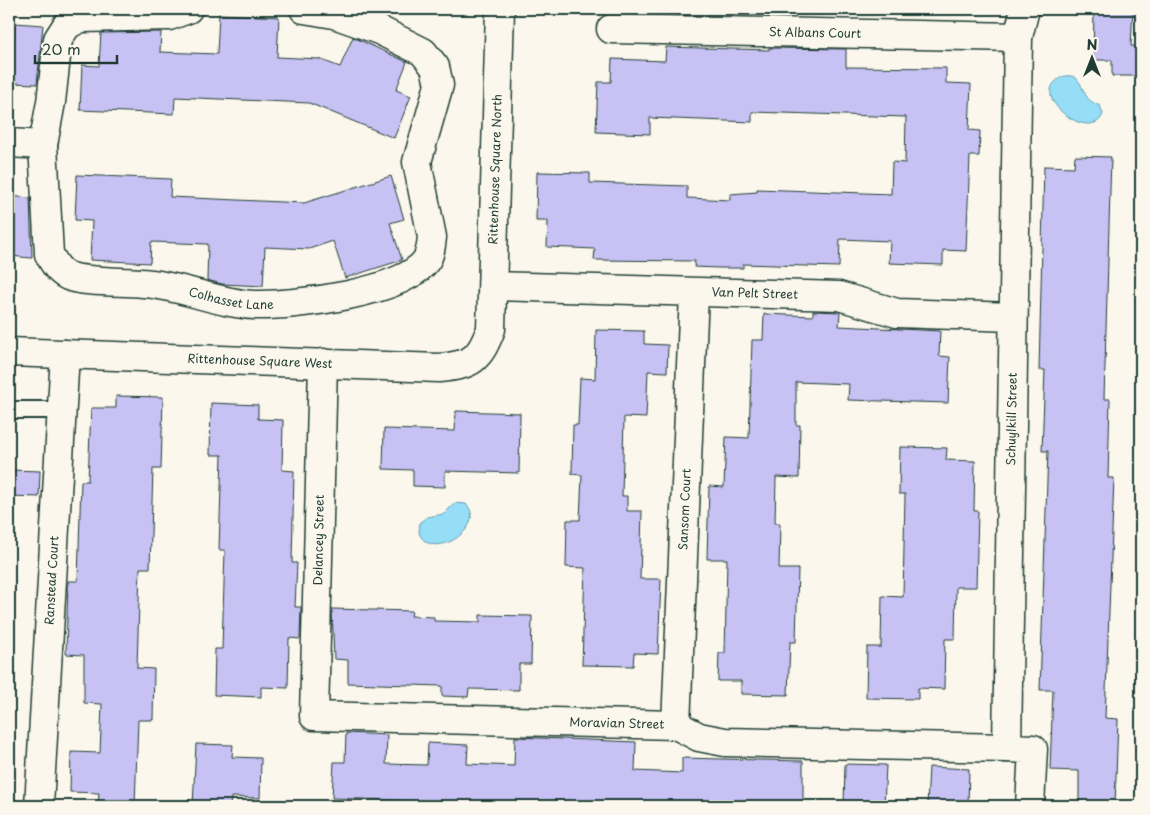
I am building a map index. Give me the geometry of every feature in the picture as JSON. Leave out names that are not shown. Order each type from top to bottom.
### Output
[{"type":"street","name":"Colhasset Lane","points":[[188,9],[170,16],[81,18],[67,25],[58,39],[44,144],[49,254],[56,267],[69,276],[158,284],[254,305],[309,302],[359,292],[395,282],[413,272],[426,260],[432,237],[417,162],[439,84],[435,67],[423,52],[379,30],[334,14],[304,9]]},
{"type":"street","name":"Rittenhouse Square North","points":[[491,329],[494,286],[500,9]]},
{"type":"street","name":"Schuylkill Street","points":[[1007,748],[1018,37],[1025,9]]},
{"type":"street","name":"St Albans Court","points":[[611,29],[675,19],[1018,37]]},
{"type":"street","points":[[9,142],[44,144]]},
{"type":"street","name":"Van Pelt Street","points":[[494,286],[839,296],[898,313],[1013,317]]},
{"type":"street","name":"Sansom Court","points":[[676,725],[694,292]]},
{"type":"street","name":"Rittenhouse Square West","points":[[9,352],[439,368],[463,366],[482,351],[491,329]]},
{"type":"street","name":"Ranstead Court","points":[[40,806],[65,354]]},
{"type":"street","name":"Delancey Street","points":[[314,716],[323,363]]},
{"type":"street","name":"Moravian Street","points":[[314,716],[676,725],[699,737],[725,742],[1007,748]]},
{"type":"street","points":[[1007,748],[1033,749],[1030,806]]},
{"type":"lane","points":[[9,410],[61,410]]},
{"type":"water","points":[[1065,76],[1077,79],[1088,99],[1100,106],[1103,114],[1096,122],[1086,124],[1075,121],[1063,113],[1055,104],[1051,94],[1054,84]]},
{"type":"water","points":[[455,503],[466,504],[471,513],[470,522],[465,531],[446,543],[435,545],[426,542],[419,533],[420,522],[427,517],[444,514]]},
{"type":"building","points":[[1094,9],[1133,9],[1131,46],[1141,46],[1141,76],[1112,76],[1112,60],[1093,60]]},
{"type":"building","points":[[219,14],[279,17],[277,57],[319,59],[340,67],[353,37],[407,62],[396,90],[411,96],[394,138],[309,103],[175,97],[174,114],[80,110],[82,65],[99,66],[101,33],[161,32],[160,52],[217,54]]},
{"type":"building","points":[[15,23],[43,25],[37,84],[11,83]]},
{"type":"building","points":[[666,47],[769,50],[769,48],[846,49],[846,67],[946,68],[946,83],[971,84],[969,130],[980,131],[979,156],[970,156],[966,251],[943,250],[943,265],[889,263],[890,241],[840,239],[839,267],[743,264],[743,268],[719,268],[694,267],[695,261],[594,260],[595,249],[547,247],[548,221],[536,221],[537,172],[590,173],[590,183],[687,186],[687,198],[730,200],[730,194],[757,192],[757,189],[891,194],[892,162],[905,163],[906,117],[752,112],[752,122],[650,118],[650,134],[596,132],[598,82],[611,82],[612,59],[665,61]]},
{"type":"building","points":[[1075,156],[1111,157],[1104,399],[1110,399],[1108,478],[1114,478],[1105,718],[1118,719],[1115,806],[1079,806],[1079,771],[1050,770],[1053,690],[1040,690],[1048,451],[1042,451],[1045,370],[1039,370],[1044,166],[1074,167]]},
{"type":"building","points":[[77,175],[171,179],[170,197],[304,203],[391,176],[404,219],[390,223],[402,260],[345,278],[333,241],[309,249],[265,247],[263,286],[222,284],[207,280],[208,244],[151,242],[150,263],[90,260],[92,221],[75,220]]},
{"type":"building","points":[[9,196],[30,198],[32,258],[9,256]]},
{"type":"building","points":[[813,311],[840,312],[839,326],[940,331],[939,356],[950,357],[948,403],[848,400],[849,384],[796,382],[796,425],[800,425],[799,478],[776,477],[775,523],[780,523],[779,569],[798,569],[796,642],[790,642],[788,695],[741,694],[741,681],[718,681],[719,653],[725,653],[727,559],[707,559],[709,486],[724,487],[726,437],[749,438],[752,340],[763,340],[764,314],[813,316]]},
{"type":"building","points":[[596,330],[644,331],[644,344],[668,345],[667,372],[648,371],[646,418],[624,417],[622,496],[627,496],[627,511],[642,511],[640,579],[661,579],[658,654],[634,653],[633,666],[582,665],[585,568],[566,567],[567,520],[580,520],[582,475],[572,474],[573,425],[578,425],[580,378],[595,379]]},
{"type":"building","points":[[116,396],[163,397],[161,469],[153,469],[150,568],[140,568],[137,668],[154,669],[153,720],[138,720],[135,806],[98,806],[99,793],[70,792],[71,752],[100,753],[102,704],[84,703],[84,655],[66,654],[68,581],[78,581],[81,481],[88,481],[91,408],[116,408]]},
{"type":"building","points":[[211,403],[258,405],[258,419],[283,420],[282,470],[294,471],[292,563],[297,563],[295,607],[301,607],[300,639],[289,638],[288,688],[261,687],[261,697],[214,695],[215,649],[222,649],[225,550],[219,550],[222,455],[210,455]]},
{"type":"building","points":[[456,411],[520,413],[519,473],[445,471],[445,487],[413,486],[413,470],[383,469],[384,429],[455,431]]},
{"type":"building","points":[[900,447],[947,448],[946,460],[975,461],[974,511],[978,511],[976,587],[956,587],[955,639],[945,639],[944,689],[918,688],[918,699],[866,698],[867,647],[881,647],[882,596],[903,597],[905,494],[899,494]]},
{"type":"building","points":[[9,470],[40,471],[39,497],[9,496]]},
{"type":"building","points":[[332,609],[412,611],[411,616],[434,617],[434,621],[480,622],[480,615],[532,616],[531,664],[519,664],[519,690],[469,689],[468,697],[442,696],[442,686],[348,683],[348,660],[334,659]]},
{"type":"building","points":[[346,733],[387,735],[386,764],[427,765],[428,743],[468,745],[467,764],[514,766],[515,737],[636,742],[635,771],[682,773],[682,758],[803,761],[803,806],[582,806],[478,802],[478,806],[414,806],[414,801],[332,798],[334,762],[345,762]]},
{"type":"building","points":[[196,744],[233,745],[232,757],[261,758],[260,798],[231,797],[230,806],[193,806]]},
{"type":"building","points":[[845,764],[886,765],[884,806],[844,806]]},
{"type":"building","points":[[929,767],[969,769],[968,806],[927,806]]}]
